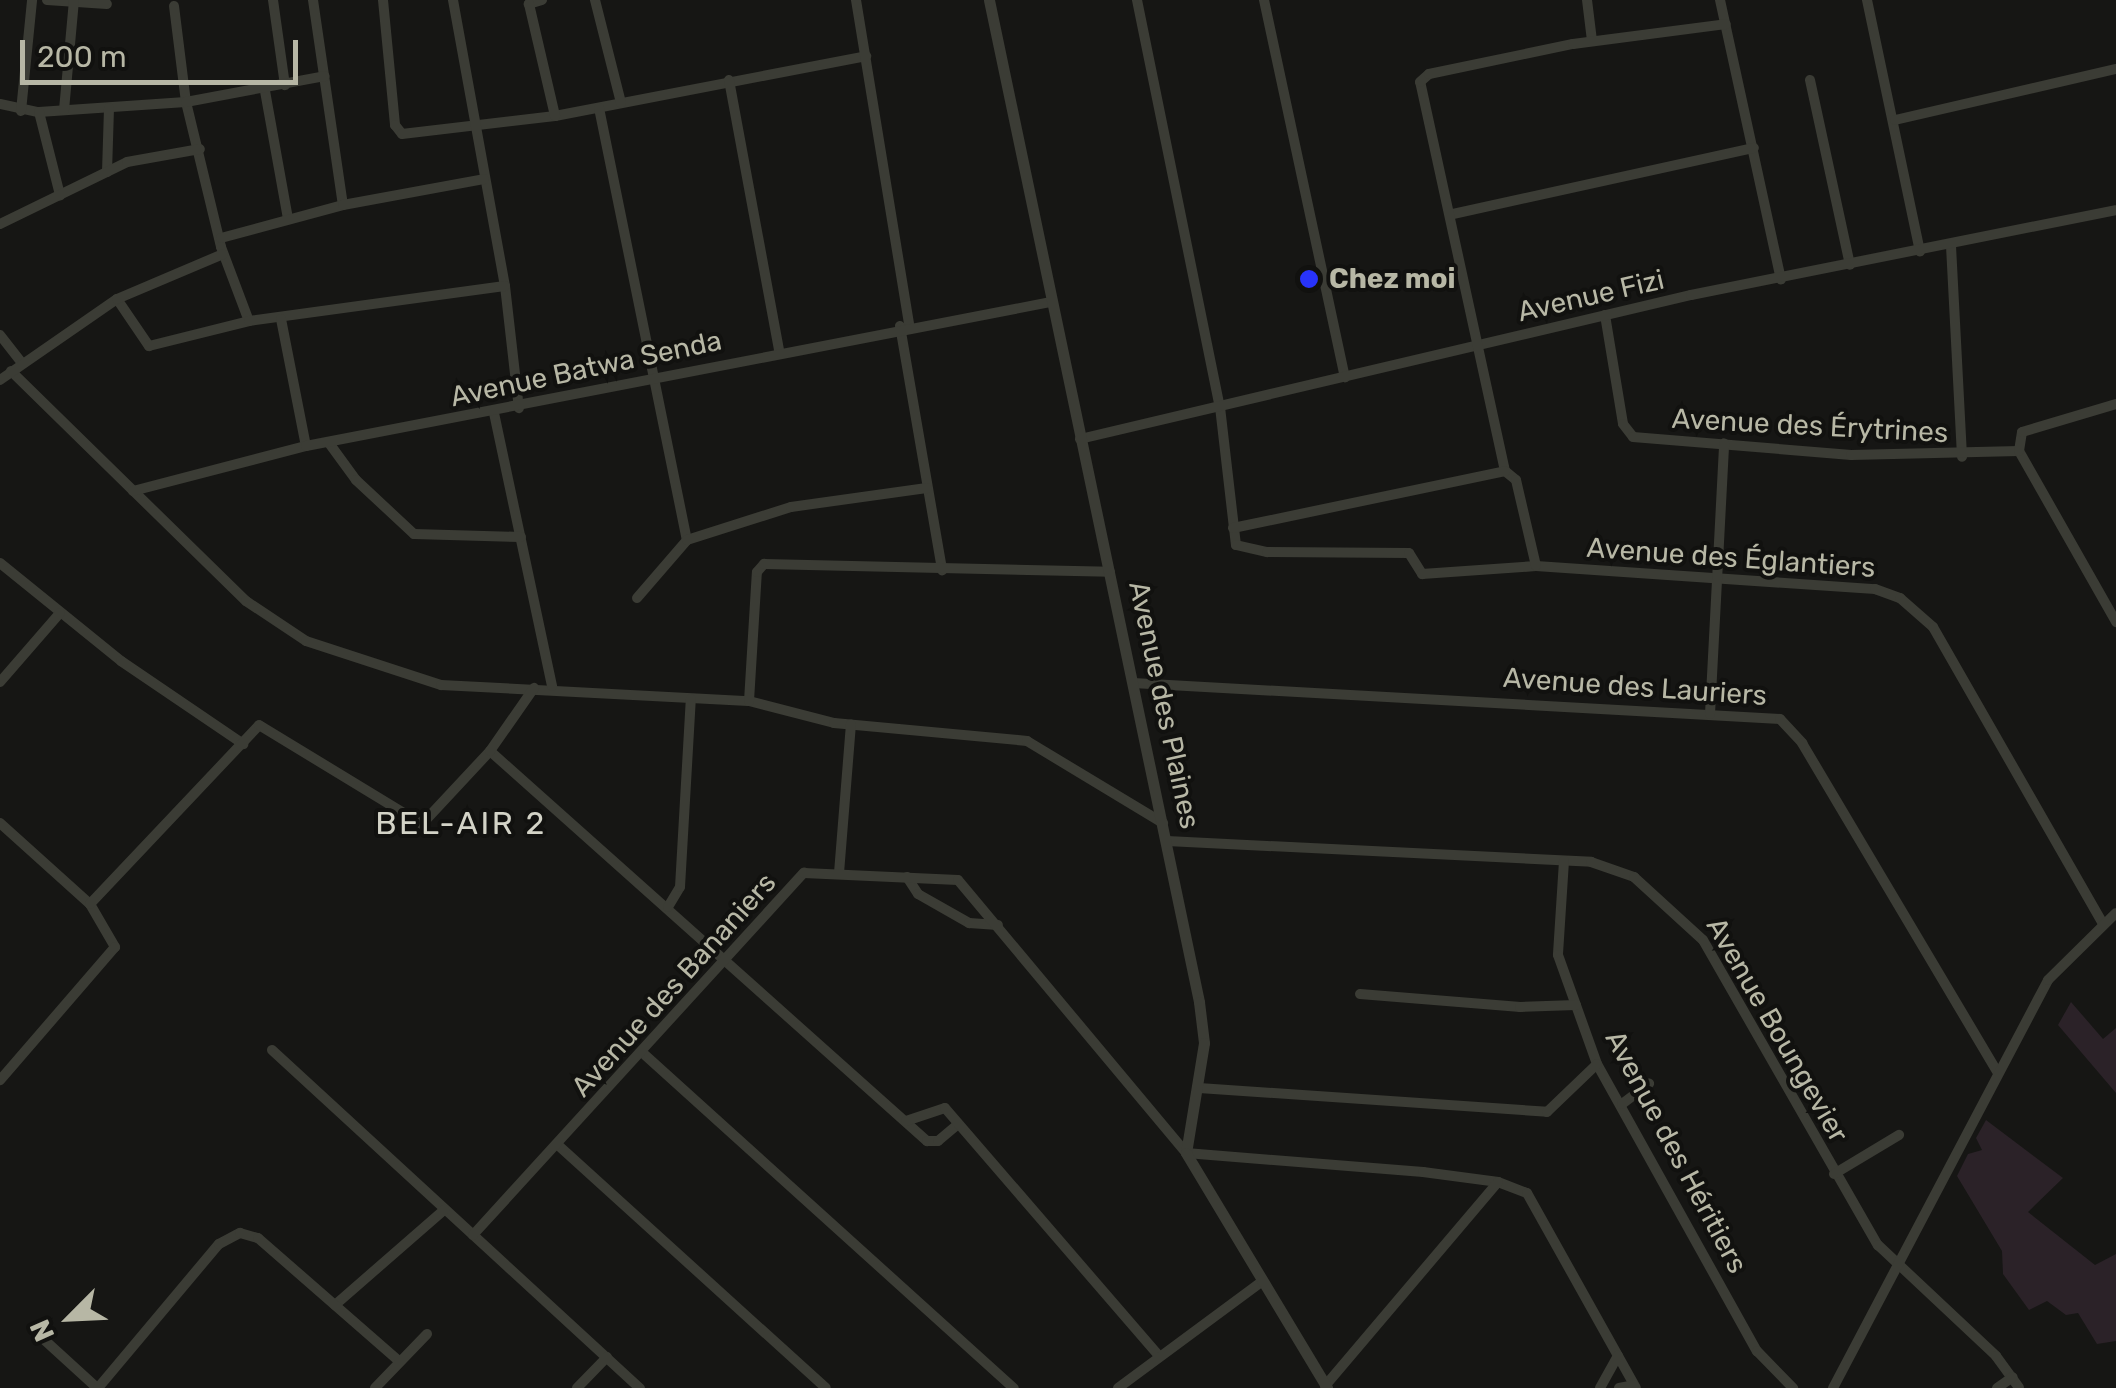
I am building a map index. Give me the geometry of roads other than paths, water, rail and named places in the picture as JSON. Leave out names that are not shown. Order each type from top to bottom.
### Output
[{"type":"street","points":[[21,111],[32,0]]},
{"type":"street","points":[[47,0],[107,4]]},
{"type":"street","points":[[273,0],[285,85]]},
{"type":"street","points":[[312,0],[343,205]]},
{"type":"street","points":[[383,0],[397,132],[476,128],[555,116],[866,56]]},
{"type":"street","points":[[452,0],[505,286],[518,408]]},
{"type":"street","points":[[542,0],[530,4],[555,116]]},
{"type":"street","points":[[595,0],[621,103]]},
{"type":"street","points":[[856,0],[942,570]]},
{"type":"street","name":"Avenue des Plaines","points":[[990,0],[1167,841],[1204,1043],[1186,1153]]},
{"type":"street","points":[[1136,0],[1220,406],[1233,528],[1505,471]]},
{"type":"street","points":[[1264,0],[1345,377]]},
{"type":"street","points":[[1587,0],[1592,40]]},
{"type":"street","points":[[1720,0],[1781,278]]},
{"type":"street","points":[[1868,0],[1920,251]]},
{"type":"street","points":[[64,110],[74,1]]},
{"type":"street","points":[[174,6],[186,102],[223,254],[249,321]]},
{"type":"street","points":[[1536,566],[1516,480],[1505,471],[1454,214],[1420,90],[1429,74],[1592,40],[1726,24]]},
{"type":"street","points":[[1895,120],[2116,69]]},
{"type":"street","points":[[0,104],[39,112],[186,102],[265,91],[325,76]]},
{"type":"street","points":[[729,80],[779,350]]},
{"type":"street","points":[[1810,80],[1850,265]]},
{"type":"street","points":[[265,91],[288,219]]},
{"type":"street","points":[[107,172],[109,108]]},
{"type":"street","points":[[599,108],[687,540]]},
{"type":"street","points":[[39,112],[60,195]]},
{"type":"street","points":[[1454,214],[1754,148]]},
{"type":"street","points":[[1,222],[134,160],[200,149]]},
{"type":"street","points":[[221,238],[343,205],[484,179]]},
{"type":"street","name":"Avenue Fizi","points":[[1080,439],[1605,315],[2116,210]]},
{"type":"street","points":[[1951,246],[1962,457]]},
{"type":"street","points":[[0,380],[117,299],[223,254]]},
{"type":"street","points":[[117,299],[146,346],[249,321],[505,286]]},
{"type":"street","name":"Avenue Batwa Senda","points":[[132,491],[306,446],[518,408],[779,350],[1051,302]]},
{"type":"street","name":"Avenue des Érytrines","points":[[1605,315],[1624,430],[1642,438],[1962,457],[2018,451]]},
{"type":"street","points":[[280,318],[306,446]]},
{"type":"street","points":[[0,335],[21,362]]},
{"type":"street","points":[[11,371],[246,602],[306,641],[423,682],[552,686],[749,701],[851,724],[1027,741],[1163,823]]},
{"type":"street","points":[[2116,404],[2022,432],[2018,451],[2116,622]]},
{"type":"street","points":[[494,412],[552,686]]},
{"type":"street","points":[[328,443],[356,480],[414,534],[521,537]]},
{"type":"street","points":[[1710,714],[1724,444]]},
{"type":"street","points":[[636,598],[687,540],[808,503],[927,488]]},
{"type":"street","name":"Avenue des Églantiers","points":[[1233,528],[1234,541],[1246,550],[1409,553],[1422,574],[1536,566],[1875,590],[1910,604],[1964,678],[2103,924]]},
{"type":"street","points":[[0,563],[60,613],[243,744]]},
{"type":"street","points":[[749,701],[760,567],[1110,572]]},
{"type":"street","points":[[0,682],[60,613]]},
{"type":"street","name":"Avenue des Lauriers","points":[[1132,683],[1772,715],[1790,725],[1996,1071]]},
{"type":"street","points":[[90,904],[260,725],[419,824],[490,751],[534,688]]},
{"type":"street","points":[[668,907],[680,887],[691,699]]},
{"type":"street","points":[[839,873],[851,724]]},
{"type":"street","points":[[490,751],[933,1143],[958,1124]]},
{"type":"street","points":[[0,822],[90,904],[112,934],[113,953],[0,1080]]},
{"type":"street","name":"Avenue Boungevier","points":[[1167,841],[1564,861],[1634,877],[1688,922],[1870,1235],[2016,1383]]},
{"type":"street","name":"Avenue des Héritiers","points":[[1564,861],[1557,946],[1598,1064],[1757,1350],[1793,1388]]},
{"type":"street","name":"Avenue des Bananiers","points":[[474,1235],[644,1055],[804,873],[958,880],[1186,1153]]},
{"type":"street","points":[[907,876],[918,894],[970,923],[998,925]]},
{"type":"street","points":[[1833,1388],[1996,1071],[2048,980],[2116,913]]},
{"type":"street","points":[[1360,994],[1520,1008],[1576,1005]]},
{"type":"street","points":[[272,1050],[640,1388]]},
{"type":"street","points":[[644,1055],[1014,1388]]},
{"type":"street","points":[[1199,1088],[1547,1112],[1598,1064]]},
{"type":"street","points":[[1622,1104],[1649,1084]]},
{"type":"street","points":[[906,1121],[945,1108],[1157,1354]]},
{"type":"street","points":[[1834,1174],[1899,1135]]},
{"type":"street","points":[[558,1146],[826,1388]]},
{"type":"street","points":[[1186,1153],[1260,1283],[1326,1387],[1472,1220],[1498,1182]]},
{"type":"street","points":[[1186,1153],[1498,1182],[1536,1204],[1635,1386],[1619,1388]]},
{"type":"street","points":[[335,1304],[444,1210]]},
{"type":"street","points":[[39,1335],[97,1388],[233,1235],[258,1238],[400,1361]]},
{"type":"street","points":[[1118,1388],[1157,1354],[1260,1283]]},
{"type":"street","points":[[375,1388],[427,1334]]},
{"type":"street","points":[[1600,1388],[1618,1356]]},
{"type":"street","points":[[577,1388],[607,1357]]},
{"type":"street","points":[[1997,1388],[2016,1383]]},
{"type":"place","name":"Chez moi","points":[[1309,279]]},
{"type":"district","name":"BEL-AIR 2","points":[[461,823]]}]
